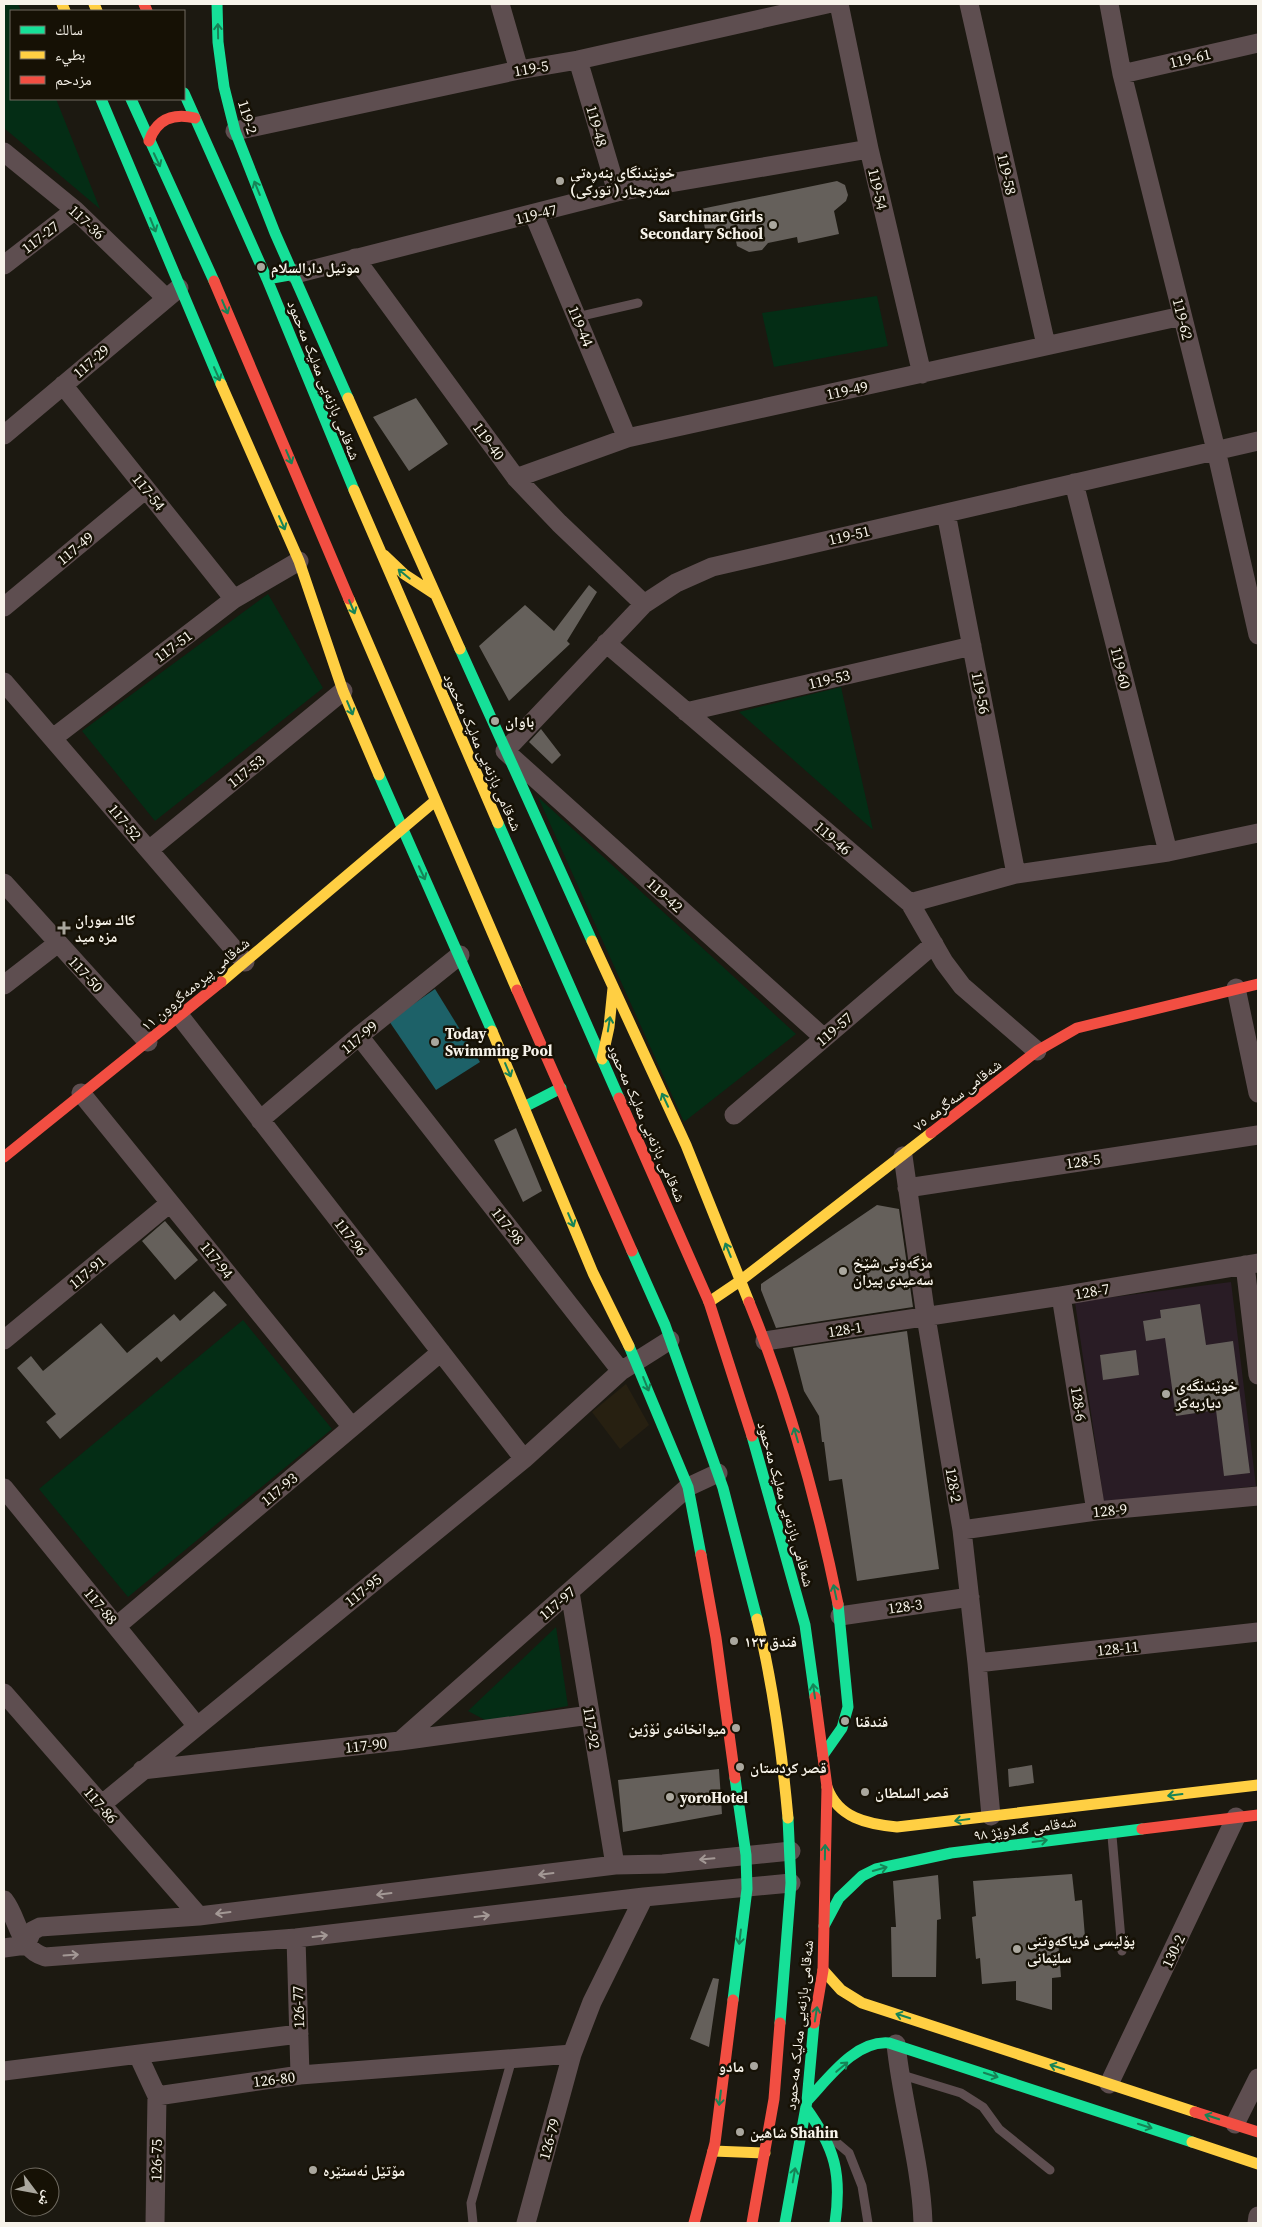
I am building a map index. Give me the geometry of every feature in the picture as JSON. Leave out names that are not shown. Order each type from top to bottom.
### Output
[{"type":"main road","name":"119-2","points":[[217,4],[218,42],[224,87],[235,130],[275,233],[295,274],[506,751],[686,1145],[765,1341],[793,1424],[822,1527],[840,1616],[848,1707],[842,1728],[823,1756]]},
{"type":"main road","name":"شەقامی بازنەیی مەلیک مەحمود","points":[[185,95],[267,279],[377,547],[709,1302],[768,1488],[805,1625],[827,1787],[823,1970],[814,2025],[806,2105],[785,2223]]},
{"type":"main road","points":[[101,100],[172,293],[299,561],[342,691],[402,829],[460,955],[593,1273],[628,1365],[688,1488],[716,1638],[746,1855],[747,1889],[713,2151],[694,2223]]},
{"type":"main road","name":"شەقامی بازنەیی مەلیک مەحمود","points":[[131,100],[209,270],[435,801],[670,1340],[718,1473],[763,1644],[784,1776],[791,1851],[791,1883],[774,2099],[752,2223]]},
{"type":"main road","points":[[149,141],[156,125],[162,119],[179,114],[195,118]]},
{"type":"main road","points":[[267,279],[295,274]]},
{"type":"main road","points":[[377,547],[404,574],[436,595]]},
{"type":"main road","name":"شەقامی پیرەمەگروون ١١","points":[[4,1158],[81,1093],[148,1042],[246,962],[435,801]]},
{"type":"main road","name":"شەقامی سەگرمە ٧٥","points":[[709,1302],[740,1281],[1037,1052],[1077,1028],[1258,984]]},
{"type":"main road","points":[[602,1059],[609,1027],[613,988]]},
{"type":"main road","points":[[524,1108],[561,1088]]},
{"type":"main road","name":"شەقامی گەلاوێژ ٩٨","points":[[827,1787],[833,1803],[856,1820],[874,1825],[909,1827],[1258,1785]]},
{"type":"main road","points":[[1207,1812],[1205,1799],[1212,1790]]},
{"type":"main road","name":"شەقامی گەلاوێژ ٩٨","points":[[824,1926],[839,1898],[862,1876],[876,1869],[951,1853],[1112,1831],[1207,1812],[1236,1817],[1258,1815]]},
{"type":"main road","points":[[823,1970],[841,1990],[862,2002],[1258,2132]]},
{"type":"main road","points":[[835,2223],[840,2198],[838,2165],[826,2134],[806,2105],[830,2077],[868,2045],[881,2042],[896,2044],[1258,2164]]},
{"type":"main road","points":[[713,2151],[765,2153]]},
{"type":"street","points":[[500,4],[519,70]]},
{"type":"street","name":"119-5","points":[[235,130],[519,70],[578,60],[798,6],[827,4]]},
{"type":"street","name":"119-54","points":[[839,4],[869,149],[922,374]]},
{"type":"street","name":"119-58","points":[[969,4],[1046,345]]},
{"type":"street","name":"119-62","points":[[1110,4],[1122,74],[1182,316],[1216,450],[1252,576],[1258,635]]},
{"type":"street","name":"119-61","points":[[1122,74],[1257,47]]},
{"type":"street","name":"119-48","points":[[578,60],[617,192]]},
{"type":"street","name":"119-47","points":[[295,274],[534,215],[617,192],[869,149]]},
{"type":"street","name":"117-36","points":[[4,152],[172,293]]},
{"type":"street","name":"117-27","points":[[4,265],[75,210]]},
{"type":"street","name":"119-44","points":[[534,215],[627,438]]},
{"type":"street","name":"119-40","points":[[356,258],[516,478],[559,523],[644,604]]},
{"type":"street","name":"117-29","points":[[4,435],[172,293]]},
{"type":"street","name":"119-49","points":[[516,478],[627,438],[1182,316]]},
{"type":"street","name":"117-54","points":[[62,385],[234,599]]},
{"type":"street","name":"119-51","points":[[506,751],[644,604],[676,583],[712,567],[1258,441]]},
{"type":"street","name":"119-60","points":[[1074,483],[1168,852]]},
{"type":"street","name":"117-49","points":[[4,607],[146,489]]},
{"type":"street","name":"119-56","points":[[946,512],[1016,874]]},
{"type":"street","name":"117-51","points":[[53,738],[234,599],[299,561]]},
{"type":"street","name":"119-46","points":[[606,643],[910,903],[962,986],[1037,1052]]},
{"type":"street","name":"119-53","points":[[686,712],[972,646]]},
{"type":"street","name":"117-52","points":[[4,682],[246,962]]},
{"type":"street","name":"117-53","points":[[149,850],[342,691]]},
{"type":"street","name":"119-42","points":[[506,751],[824,1038]]},
{"type":"street","points":[[910,903],[1016,874],[1168,852],[1258,833]]},
{"type":"street","name":"117-50","points":[[4,883],[148,1042]]},
{"type":"street","points":[[4,985],[58,943]]},
{"type":"street","name":"119-57","points":[[734,1115],[934,944]]},
{"type":"street","name":"117-99","points":[[260,1120],[359,1036],[460,955]]},
{"type":"street","points":[[1236,988],[1258,1093]]},
{"type":"street","name":"117-96","points":[[179,1015],[524,1459]]},
{"type":"street","name":"117-98","points":[[359,1036],[628,1365]]},
{"type":"street","name":"117-94","points":[[81,1093],[352,1427]]},
{"type":"street","name":"128-5","points":[[907,1188],[1258,1135]]},
{"type":"street","name":"128-2","points":[[903,1156],[926,1317],[962,1530],[977,1663],[991,1816]]},
{"type":"street","name":"117-91","points":[[4,1340],[170,1203]]},
{"type":"street","points":[[1252,1264],[1258,1375]]},
{"type":"street","name":"128-7","points":[[926,1317],[1252,1264]]},
{"type":"street","name":"128-6","points":[[1061,1296],[1096,1511]]},
{"type":"street","name":"128-1","points":[[765,1341],[926,1317]]},
{"type":"street","points":[[628,1365],[670,1340]]},
{"type":"street","name":"117-93","points":[[118,1626],[441,1352]]},
{"type":"street","name":"117-95","points":[[101,1805],[524,1459],[628,1365]]},
{"type":"street","name":"117-97","points":[[400,1741],[688,1488],[718,1473]]},
{"type":"street","name":"117-88","points":[[4,1488],[118,1626],[197,1726]]},
{"type":"street","name":"128-9","points":[[962,1530],[1096,1511],[1258,1496]]},
{"type":"street","name":"117-92","points":[[570,1592],[615,1865]]},
{"type":"street","name":"128-3","points":[[840,1616],[970,1597]]},
{"type":"street","name":"128-11","points":[[977,1663],[1258,1632]]},
{"type":"street","name":"117-86","points":[[4,1693],[199,1916]]},
{"type":"street","name":"117-90","points":[[142,1770],[400,1741],[590,1716]]},
{"type":"street","name":"130-2","points":[[1109,2084],[1236,1817]]},
{"type":"street","points":[[26,1945],[32,1932],[40,1927],[199,1916],[615,1865],[663,1864],[791,1851]]},
{"type":"street","points":[[4,1900],[26,1945],[37,1955],[45,1957],[296,1938],[644,1897],[747,1889],[791,1883]]},
{"type":"street","name":"126-79","points":[[526,2223],[572,2054],[592,2002],[644,1897]]},
{"type":"street","name":"126-77","points":[[296,1938],[300,2075]]},
{"type":"street","points":[[4,1948],[26,1945]]},
{"type":"street","points":[[4,2071],[138,2056],[299,2034]]},
{"type":"street","points":[[896,2044],[899,2074],[921,2188],[923,2223]]},
{"type":"street","name":"126-80","points":[[156,2096],[300,2075],[572,2054]]},
{"type":"street","points":[[138,2056],[156,2096]]},
{"type":"street","points":[[1235,2124],[1258,2078]]},
{"type":"street","name":"126-75","points":[[155,2223],[156,2096]]},
{"type":"street","points":[[1257,2223],[1258,2216]]},
{"type":"lane","points":[[577,316],[638,303]]},
{"type":"lane","points":[[1112,1831],[1122,1951]]},
{"type":"lane","points":[[473,2223],[471,2202],[512,2059]]},
{"type":"lane","points":[[899,2074],[961,2093],[983,2107],[999,2129],[1050,2170]]},
{"type":"lane","points":[[826,2134],[849,2153],[862,2186],[868,2223]]},
{"type":"shaded area","name":"خوێندنگەی دیاربەکر","points":[[1231,1282],[1256,1486],[1104,1503],[1075,1302]]},
{"type":"shaded area","points":[[626,1384],[649,1425],[620,1449],[592,1412]]},
{"type":"green space","points":[[4,4],[18,4],[21,10],[10,10],[10,100],[56,100],[100,209],[4,128]]},
{"type":"green space","points":[[877,296],[888,346],[774,367],[762,313]]},
{"type":"green space","points":[[268,594],[323,688],[155,821],[82,731]]},
{"type":"green space","points":[[841,687],[873,830],[739,712]]},
{"type":"green space","points":[[538,797],[796,1034],[684,1122]]},
{"type":"green space","points":[[243,1320],[332,1429],[128,1597],[39,1489]]},
{"type":"green space","points":[[556,1627],[568,1706],[487,1721],[468,1711]]},
{"type":"water","name":"Today Swimming Pool","points":[[435,989],[480,1062],[436,1090],[389,1021]]},
{"type":"building","points":[[837,181],[845,185],[848,195],[846,201],[834,211],[839,234],[798,243],[797,237],[768,243],[762,250],[749,252],[737,246],[736,241],[725,230],[706,234],[701,209]]},
{"type":"building","points":[[416,398],[448,444],[409,471],[373,417]]},
{"type":"building","points":[[589,585],[597,592],[567,641],[570,644],[509,701],[479,646],[525,605],[554,631]]},
{"type":"building","points":[[541,729],[561,755],[552,764],[529,742]]},
{"type":"building","points":[[516,1128],[542,1191],[523,1202],[494,1140]]},
{"type":"building","points":[[877,1205],[899,1209],[913,1307],[776,1328],[761,1290],[761,1284]]},
{"type":"building","points":[[165,1221],[198,1260],[175,1280],[142,1241]]},
{"type":"building","points":[[214,1291],[227,1305],[161,1362],[157,1357],[60,1439],[46,1422],[56,1414],[17,1368],[31,1356],[43,1371],[101,1323],[127,1353],[174,1314],[180,1321]]},
{"type":"building","points":[[1200,1304],[1206,1345],[1233,1341],[1250,1473],[1224,1476],[1216,1410],[1176,1416],[1165,1338],[1146,1341],[1143,1321],[1161,1318],[1160,1310]]},
{"type":"building","points":[[907,1331],[939,1569],[857,1581],[842,1479],[829,1481],[819,1416],[804,1391],[793,1348]]},
{"type":"building","points":[[1136,1350],[1139,1375],[1103,1380],[1100,1355]]},
{"type":"building","points":[[1032,1765],[1034,1783],[1009,1787],[1008,1769]]},
{"type":"building","name":"yoroHotel","points":[[719,1769],[722,1814],[623,1832],[618,1780]]},
{"type":"building","name":"پۆلیسی فریاکەوتنی سلێمانی","points":[[1072,1874],[1075,1901],[1082,1900],[1085,1937],[1058,1940],[1061,1977],[1052,1978],[1052,2010],[1016,2000],[1016,1981],[982,1984],[980,1958],[976,1959],[972,1917],[976,1916],[973,1881]]},
{"type":"building","points":[[938,1875],[941,1919],[937,1920],[936,1977],[892,1977],[891,1927],[896,1927],[893,1881]]},
{"type":"building","points":[[713,1978],[719,1979],[709,2047],[690,2039]]},
{"type":"traffic: fast","points":[[217,4],[218,42],[224,87],[235,131],[275,233],[348,398]]},
{"type":"traffic: fast","points":[[185,95],[267,279],[354,490]]},
{"type":"traffic: fast","points":[[101,100],[221,384]]},
{"type":"traffic: fast","points":[[131,100],[214,281]]},
{"type":"traffic: fast","points":[[267,279],[295,274]]},
{"type":"traffic: fast","points":[[460,649],[592,941]]},
{"type":"traffic: fast","points":[[379,775],[492,1031]]},
{"type":"traffic: fast","points":[[498,823],[619,1098]]},
{"type":"traffic: fast","points":[[524,1107],[561,1088]]},
{"type":"traffic: fast","points":[[632,1251],[665,1325],[723,1488],[757,1619]]},
{"type":"traffic: fast","points":[[629,1346],[688,1487],[701,1555]]},
{"type":"traffic: fast","points":[[752,1436],[805,1625],[815,1697]]},
{"type":"traffic: fast","points":[[823,1755],[842,1728],[848,1707],[838,1604]]},
{"type":"traffic: fast","points":[[733,2000],[747,1889],[746,1855],[735,1778]]},
{"type":"traffic: fast","points":[[780,2023],[791,1883],[788,1818]]},
{"type":"traffic: fast","points":[[824,1926],[839,1898],[862,1876],[876,1869],[951,1853],[1142,1829]]},
{"type":"traffic: fast","points":[[785,2223],[807,2101],[814,2023]]},
{"type":"traffic: fast","points":[[807,2101],[833,2072],[854,2054],[877,2044],[889,2043],[1192,2142]]},
{"type":"traffic: fast","points":[[806,2108],[824,2136],[834,2162],[838,2190],[835,2223]]},
{"type":"traffic: slow","points":[[62,4],[65,10]]},
{"type":"traffic: slow","points":[[94,4],[97,10]]},
{"type":"traffic: slow","points":[[221,384],[299,561],[343,691],[379,775]]},
{"type":"traffic: slow","points":[[348,398],[460,649]]},
{"type":"traffic: slow","points":[[354,490],[498,823]]},
{"type":"traffic: slow","points":[[384,555],[404,574],[436,595]]},
{"type":"traffic: slow","points":[[349,599],[517,990]]},
{"type":"traffic: slow","points":[[221,982],[435,801]]},
{"type":"traffic: slow","points":[[592,941],[686,1145],[749,1302]]},
{"type":"traffic: slow","points":[[602,1059],[609,1027],[613,988]]},
{"type":"traffic: slow","points":[[492,1031],[593,1273],[629,1346]]},
{"type":"traffic: slow","points":[[709,1302],[740,1281],[931,1133]]},
{"type":"traffic: slow","points":[[757,1619],[768,1668],[776,1718],[788,1818]]},
{"type":"traffic: slow","points":[[827,1787],[838,1806],[855,1818],[875,1824],[897,1827],[1258,1785]]},
{"type":"traffic: slow","points":[[823,1970],[841,1990],[862,2003],[1195,2112]]},
{"type":"traffic: slow","points":[[1192,2142],[1258,2164]]},
{"type":"traffic: slow","points":[[713,2151],[765,2153]]},
{"type":"traffic: jam","points":[[144,4],[147,10]]},
{"type":"traffic: jam","points":[[149,141],[156,127],[167,119],[180,116],[195,118]]},
{"type":"traffic: jam","points":[[214,281],[349,599]]},
{"type":"traffic: jam","points":[[4,1157],[221,982]]},
{"type":"traffic: jam","points":[[931,1133],[1037,1051],[1077,1028],[1258,984]]},
{"type":"traffic: jam","points":[[517,990],[632,1251]]},
{"type":"traffic: jam","points":[[619,1098],[709,1302],[752,1436]]},
{"type":"traffic: jam","points":[[749,1302],[777,1376],[801,1451],[821,1527],[838,1604]]},
{"type":"traffic: jam","points":[[701,1555],[716,1638],[735,1778]]},
{"type":"traffic: jam","points":[[814,2023],[823,1970],[827,1787],[815,1697]]},
{"type":"traffic: jam","points":[[1142,1829],[1258,1815]]},
{"type":"traffic: jam","points":[[694,2223],[715,2143],[733,2000]]},
{"type":"traffic: jam","points":[[752,2223],[774,2099],[780,2023]]},
{"type":"traffic: jam","points":[[1195,2112],[1258,2132]]},
{"type":"place","name":"خوێندنگای بنەڕەتی سەرچنار ( تورکی)","points":[[560,181]]},
{"type":"place","name":"Sarchinar Girls Secondary School","points":[[773,225]]},
{"type":"place","name":"موتيل دارالسلام","points":[[261,267]]},
{"type":"place","name":"باوان","points":[[495,721]]},
{"type":"place","name":"كاك سوران مزه ميد","points":[[64,928]]},
{"type":"place","name":"Today Swimming Pool","points":[[435,1042]]},
{"type":"place","name":"مزگەوتی شێخ سەعیدی پیران","points":[[843,1271]]},
{"type":"place","name":"خوێندنگەی دیاربەکر","points":[[1166,1394]]},
{"type":"place","name":"فندق ١٢٣","points":[[734,1641]]},
{"type":"place","name":"فندقنا","points":[[845,1721]]},
{"type":"place","name":"میوانخانەی ئۆژین","points":[[736,1728]]},
{"type":"place","name":"قصر كردستان","points":[[740,1767]]},
{"type":"place","name":"قصر السلطان","points":[[865,1792]]},
{"type":"place","name":"yoroHotel","points":[[670,1797]]},
{"type":"place","name":"پۆلیسی فریاکەوتنی سلێمانی","points":[[1017,1949]]},
{"type":"place","name":"مادو","points":[[754,2066]]},
{"type":"place","name":"شاهین Shahin","points":[[740,2132]]},
{"type":"place","name":"مۆتێل ئەستێرە","points":[[313,2170]]}]
